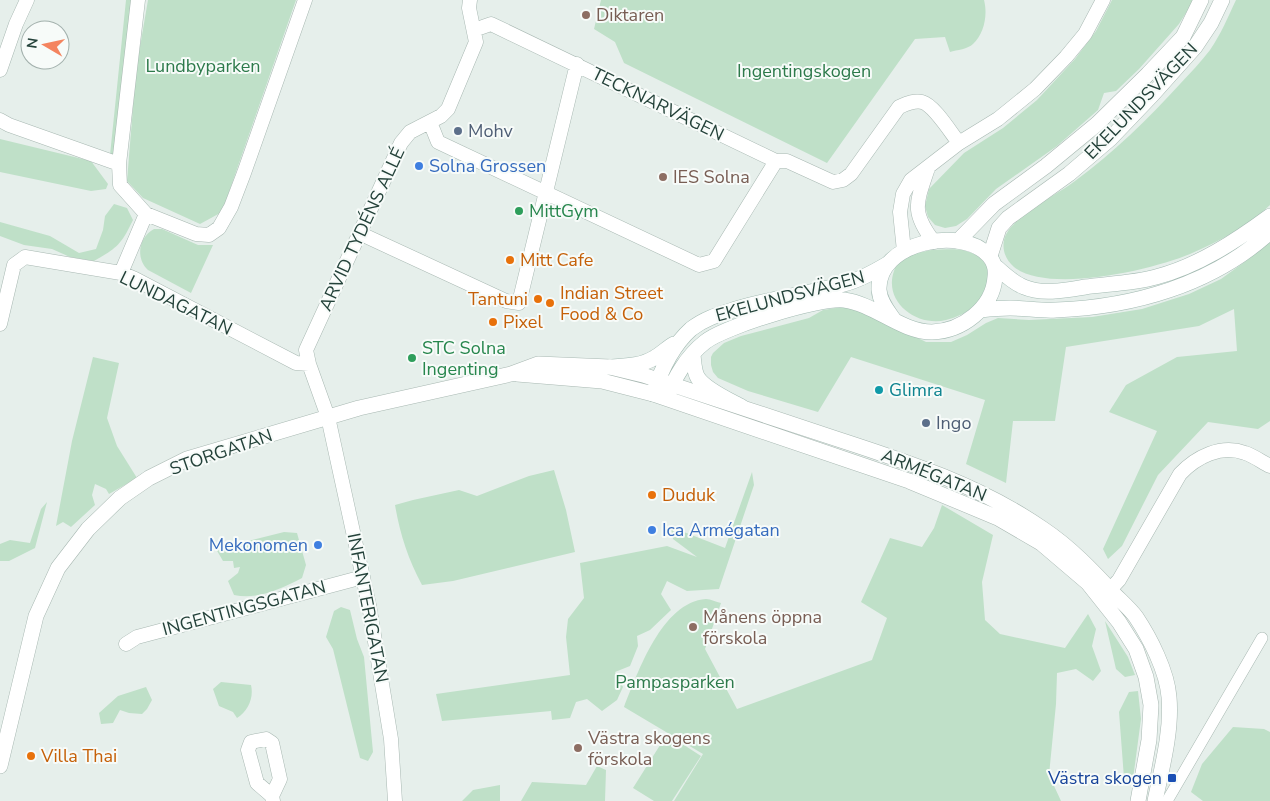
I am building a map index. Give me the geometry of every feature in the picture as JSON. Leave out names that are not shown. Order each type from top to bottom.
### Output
[{"type":"street","points":[[0,70],[27,0]]},
{"type":"street","points":[[138,0],[119,164],[120,185],[146,214],[196,234],[209,235],[219,228],[231,207],[305,0]]},
{"type":"street","name":"ARVID TYDÉNS ALLÉ","points":[[309,364],[306,350],[400,143],[410,132],[441,116],[448,109],[476,42],[469,8],[470,0]]},
{"type":"street","points":[[904,251],[900,212],[903,194],[911,180],[1035,89],[1085,34],[1104,0]]},
{"type":"street","name":"EKELUNDSVÄGEN","points":[[958,241],[994,204],[1046,166],[1097,124],[1148,74],[1183,37],[1201,0]]},
{"type":"street","name":"EKELUNDSVÄGEN","points":[[663,389],[703,343],[731,328],[824,301],[844,300],[857,303],[894,320],[922,330],[940,331],[955,327],[968,320],[980,310],[994,288],[995,275],[992,260],[999,228],[1008,218],[1070,174],[1110,139],[1196,47],[1211,23],[1222,0]]},
{"type":"street","name":"TECKNARVÄGEN","points":[[474,30],[491,24],[776,161],[787,161],[833,182],[843,180],[851,174],[899,107],[910,102],[922,102],[928,106],[959,143]]},
{"type":"street","points":[[359,233],[506,301],[519,303],[577,64]]},
{"type":"street","points":[[0,120],[9,125],[119,164]]},
{"type":"street","points":[[430,122],[438,142],[699,265],[714,261],[776,161]]},
{"type":"street","points":[[928,168],[917,200],[917,211],[923,228],[934,242]]},
{"type":"street","points":[[121,274],[146,214]]},
{"type":"street","points":[[992,260],[1014,282],[1025,288],[1040,291],[1071,289],[1156,277],[1186,267],[1218,251],[1270,216]]},
{"type":"street","points":[[980,310],[1010,308],[1054,310],[1151,296],[1191,283],[1233,260],[1270,232]]},
{"type":"street","name":"EKELUNDSVÄGEN","points":[[663,389],[662,369],[680,340],[702,321],[714,315],[758,302],[845,284],[868,276],[917,244],[946,240],[970,243],[992,260]]},
{"type":"street","name":"LUNDAGATAN","points":[[0,324],[14,265],[25,257],[121,274],[135,279],[296,364],[309,364]]},
{"type":"street","name":"EKELUNDSVÄGEN","points":[[890,263],[884,271],[879,290],[882,300],[894,320]]},
{"type":"street","points":[[610,367],[632,365],[647,361],[680,340]]},
{"type":"street","points":[[693,355],[694,367],[698,378],[706,386],[742,407]]},
{"type":"street","points":[[309,364],[328,417]]},
{"type":"street","name":"ARMÉGATAN","points":[[328,417],[359,408],[511,374],[538,364],[610,367],[663,389],[909,481],[998,518],[1041,543],[1091,577]]},
{"type":"street","name":"ARMÉGATAN","points":[[511,374],[602,381],[663,389],[742,407],[869,449],[952,480],[1002,503],[1045,529],[1106,595],[1119,622],[1136,649],[1146,677],[1151,705],[1149,740],[1138,801]]},
{"type":"street","name":"INFANTERIGATAN","points":[[328,417],[363,576],[377,650],[392,739],[395,801]]},
{"type":"street","name":"STORGATAN","points":[[0,766],[5,727],[36,616],[58,568],[88,529],[120,498],[149,478],[187,459],[328,417]]},
{"type":"street","points":[[1106,595],[1119,580],[1180,474],[1187,466],[1195,460],[1220,450],[1244,452],[1270,466]]},
{"type":"street","name":"INGENTINGSGATAN","points":[[126,644],[137,637],[363,576]]},
{"type":"street","name":"ARMÉGATAN","points":[[1106,595],[1135,616],[1151,644],[1162,669],[1169,695],[1168,725],[1155,801]]},
{"type":"street","points":[[1167,801],[1262,638]]},
{"type":"green space","points":[[126,0],[133,0],[117,155],[110,155]]},
{"type":"green space","name":"Lundbyparken","points":[[148,0],[296,0],[222,212],[200,224],[143,198],[127,181],[136,70]]},
{"type":"green space","name":"Ingentingskogen","points":[[601,0],[984,0],[986,12],[980,35],[971,46],[950,52],[945,37],[915,39],[827,163],[624,63],[615,42],[594,29]]},
{"type":"green space","points":[[1112,0],[1194,0],[1179,24],[1139,69],[1116,91],[1104,93],[1098,110],[1057,146],[996,189],[967,219],[956,226],[945,228],[935,225],[928,217],[925,206],[929,189],[964,153],[1003,128],[1037,100],[1075,59],[1096,31]]},
{"type":"green space","points":[[1236,0],[1270,0],[1270,205],[1252,220],[1222,239],[1190,254],[1151,267],[1100,277],[1050,279],[1030,275],[1014,267],[1005,255],[1004,240],[1008,231],[1024,215],[1089,170],[1130,135],[1155,110],[1210,50]]},
{"type":"green space","points":[[0,139],[91,161],[108,184],[106,189],[91,191],[0,172]]},
{"type":"green space","points":[[114,204],[127,208],[133,220],[118,245],[94,261],[70,257],[52,249],[24,245],[0,236],[0,222],[50,236],[79,253],[96,249],[103,230],[105,216]]},
{"type":"green space","points":[[154,229],[162,229],[198,245],[213,245],[191,293],[148,270],[141,260],[140,248],[142,242]]},
{"type":"green space","points":[[1270,241],[1270,421],[1258,429],[1208,422],[1158,475],[1122,546],[1108,559],[1103,549],[1157,431],[1109,412],[1126,385],[1177,357],[1237,351],[1234,309],[1199,326],[1066,347],[1055,421],[1013,421],[1006,483],[966,464],[985,400],[851,357],[818,412],[748,391],[718,378],[713,372],[711,365],[713,353],[724,343],[741,336],[809,318],[823,310],[842,307],[860,309],[926,342],[951,342],[998,318],[1029,320],[1092,317],[1142,309],[1189,294],[1221,279]]},
{"type":"green space","points":[[953,249],[966,251],[976,255],[987,268],[989,275],[985,292],[973,307],[957,317],[935,321],[924,320],[905,310],[893,293],[892,282],[898,263],[909,256],[931,250]]},
{"type":"green space","points":[[93,357],[119,363],[107,418],[117,446],[137,478],[109,494],[106,489],[95,484],[92,495],[95,505],[71,527],[63,522],[56,526],[72,441]]},
{"type":"green space","points":[[554,470],[566,510],[575,552],[453,581],[422,585],[405,546],[395,505],[459,490],[477,496],[529,476]]},
{"type":"green space","points":[[752,472],[754,485],[719,589],[687,591],[667,581],[661,594],[671,610],[650,630],[637,636],[638,646],[630,666],[615,672],[623,687],[617,700],[602,711],[587,699],[576,702],[570,718],[552,720],[551,711],[442,721],[436,694],[570,675],[566,637],[568,619],[584,598],[580,563],[667,546],[697,557],[673,539],[671,527],[725,548]]},
{"type":"green space","points":[[47,502],[35,548],[9,561],[0,561],[0,544],[10,540],[30,543],[41,509]]},
{"type":"green space","name":"Pampasparken","points":[[942,505],[993,535],[982,582],[985,620],[1000,634],[1065,648],[1088,614],[1096,629],[1092,646],[1101,671],[1093,681],[1076,669],[1057,673],[1049,775],[1061,801],[674,801],[703,754],[624,707],[644,658],[664,625],[677,612],[690,603],[710,599],[721,603],[705,649],[737,709],[872,660],[887,618],[861,602],[890,538],[922,547],[934,528]]},
{"type":"green space","points":[[284,532],[297,533],[306,565],[302,578],[278,590],[261,595],[234,595],[228,581],[238,573],[240,567],[234,568],[233,561],[223,561],[216,549]]},
{"type":"green space","points":[[341,607],[350,610],[357,639],[364,657],[373,752],[368,761],[360,758],[333,649],[326,637],[334,611]]},
{"type":"green space","points":[[1105,621],[1128,657],[1135,675],[1125,677],[1116,669]]},
{"type":"green space","points":[[221,682],[251,685],[252,695],[249,704],[237,718],[233,712],[219,706],[213,689]]},
{"type":"green space","points":[[146,687],[152,700],[142,714],[120,710],[113,723],[101,724],[99,713],[118,696]]},
{"type":"green space","points":[[1138,691],[1141,719],[1133,779],[1124,778],[1119,712],[1129,692]]},
{"type":"green space","points":[[1233,727],[1264,729],[1270,732],[1270,801],[1203,801],[1191,792],[1202,764]]},
{"type":"green space","points":[[667,734],[701,756],[672,801],[654,801],[633,788]]},
{"type":"green space","points":[[597,766],[606,770],[605,801],[521,801],[532,782],[586,785]]},
{"type":"green space","points":[[500,785],[500,801],[462,801],[473,790]]},
{"type":"place","name":"Diktaren","points":[[586,15]]},
{"type":"place","name":"Mohv","points":[[458,131]]},
{"type":"place","name":"Solna Grossen","points":[[419,166]]},
{"type":"place","name":"IES Solna","points":[[663,177]]},
{"type":"place","name":"MittGym","points":[[519,211]]},
{"type":"place","name":"Mitt Cafe","points":[[510,260]]},
{"type":"place","name":"Tantuni","points":[[538,299]]},
{"type":"place","name":"Indian Street Food & Co","points":[[550,303]]},
{"type":"place","name":"Pixel","points":[[493,322]]},
{"type":"place","name":"STC Solna Ingenting","points":[[412,358]]},
{"type":"place","name":"Glimra","points":[[879,390]]},
{"type":"place","name":"Ingo","points":[[926,423]]},
{"type":"place","name":"Duduk","points":[[652,495]]},
{"type":"place","name":"Ica Armégatan","points":[[652,530]]},
{"type":"place","name":"Mekonomen","points":[[318,545]]},
{"type":"place","name":"Månens öppna förskola","points":[[693,627]]},
{"type":"place","name":"Västra skogens förskola","points":[[578,748]]},
{"type":"place","name":"Villa Thai","points":[[31,756]]},
{"type":"place","name":"Västra skogen","points":[[1172,778]]}]
